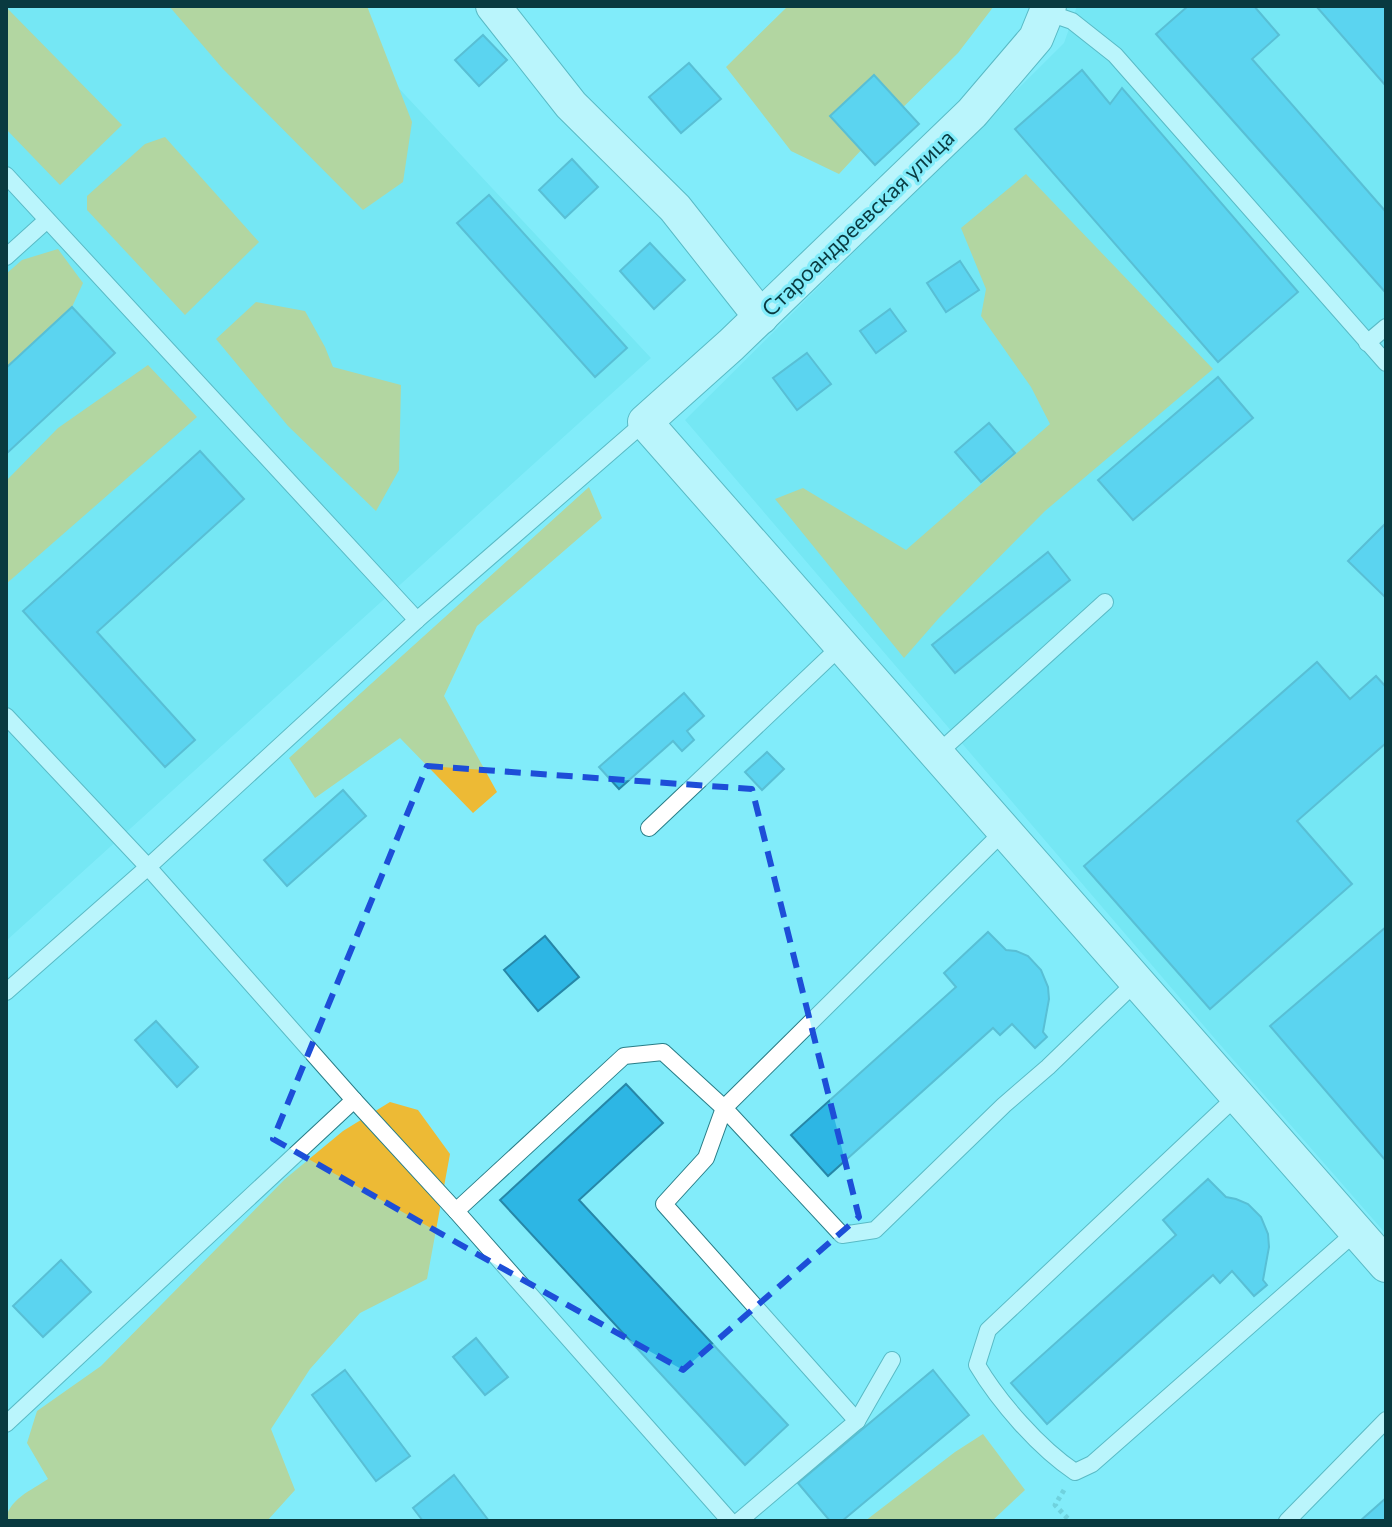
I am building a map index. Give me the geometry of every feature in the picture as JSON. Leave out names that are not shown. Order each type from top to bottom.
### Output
[{"type":"street","points":[[493,6],[571,105],[675,208],[761,317]]},
{"type":"street","name":"Староандреевская улица","points":[[645,422],[761,317],[972,113],[1036,38],[1048,9]]},
{"type":"street","points":[[645,422],[1386,1265]]},
{"type":"lane","points":[[1048,9],[1072,21],[1115,55],[1386,363]]},
{"type":"lane","points":[[6,175],[417,620]]},
{"type":"lane","points":[[6,257],[47,220]]},
{"type":"lane","points":[[1367,343],[1386,327]]},
{"type":"lane","points":[[6,992],[148,867],[417,620],[645,422]]},
{"type":"lane","points":[[937,754],[1105,602]]},
{"type":"lane","points":[[649,828],[841,646]]},
{"type":"lane","points":[[6,716],[148,867],[730,1521]]},
{"type":"lane","points":[[857,1421],[664,1204],[706,1158],[724,1108],[1004,831]]},
{"type":"lane","points":[[456,1211],[624,1056],[663,1052],[724,1108],[842,1235],[875,1230],[1136,982]]},
{"type":"lane","points":[[1238,1095],[988,1330],[977,1365],[992,1390],[1055,1458],[1075,1472],[1092,1464],[1357,1231]]},
{"type":"lane","points":[[6,1424],[354,1100]]},
{"type":"lane","points":[[739,1521],[857,1421],[892,1360]]},
{"type":"lane","points":[[1287,1521],[1386,1420]]},
{"type":"path","points":[[1070,1521],[1055,1505],[1075,1472]]},
{"type":"highlighted area","points":[[427,766],[752,789],[859,1217],[683,1370],[273,1139]]},
{"type":"shaded area","points":[[6,6],[322,6],[651,358],[6,941]]},
{"type":"shaded area","points":[[169,6],[367,6],[412,122],[403,182],[363,210],[223,69]]},
{"type":"shaded area","points":[[788,6],[994,6],[958,53],[839,174],[791,151],[726,67]]},
{"type":"shaded area","points":[[1077,6],[1386,6],[1386,1234],[685,420],[1064,43]]},
{"type":"shaded area","points":[[6,7],[122,125],[60,185],[6,129]]},
{"type":"shaded area","points":[[165,137],[259,242],[185,315],[87,210],[87,196],[145,144]]},
{"type":"shaded area","points":[[1026,174],[1213,369],[1045,511],[939,618],[904,658],[775,499],[803,488],[906,550],[1050,424],[1031,387],[981,316],[986,289],[961,228]]},
{"type":"shaded area","points":[[58,249],[83,283],[72,307],[6,368],[6,274],[22,260]]},
{"type":"shaded area","points":[[256,302],[305,311],[333,367],[401,385],[399,470],[376,511],[288,426],[216,339]]},
{"type":"shaded area","points":[[148,365],[197,417],[6,584],[6,481],[58,428]]},
{"type":"shaded area","points":[[589,487],[602,518],[477,626],[444,696],[497,792],[473,813],[400,738],[315,798],[289,758]]},
{"type":"shaded area","points":[[390,1102],[418,1110],[450,1154],[427,1279],[360,1313],[310,1369],[271,1429],[295,1490],[267,1521],[6,1521],[16,1501],[48,1479],[27,1443],[37,1411],[101,1366],[285,1179],[343,1131]]},
{"type":"shaded area","points":[[983,1434],[1025,1490],[992,1521],[865,1521],[955,1452]]},
{"type":"building","points":[[1188,6],[1254,6],[1279,35],[1252,59],[1386,212],[1386,293],[1156,34]]},
{"type":"building","points":[[1316,6],[1386,6],[1386,86]]},
{"type":"building","points":[[483,35],[507,60],[479,86],[455,60]]},
{"type":"building","points":[[689,63],[721,99],[681,133],[649,97]]},
{"type":"building","points":[[1082,70],[1110,104],[1122,88],[1298,292],[1218,362],[1015,129]]},
{"type":"building","points":[[874,75],[919,124],[875,165],[830,116]]},
{"type":"building","points":[[572,159],[598,187],[565,218],[539,190]]},
{"type":"building","points":[[489,195],[627,348],[595,377],[457,223]]},
{"type":"building","points":[[650,243],[685,280],[654,309],[620,271]]},
{"type":"building","points":[[960,261],[979,290],[946,312],[927,283]]},
{"type":"building","points":[[72,307],[115,353],[6,454],[6,368]]},
{"type":"building","points":[[890,309],[906,331],[876,353],[860,331]]},
{"type":"building","points":[[807,353],[831,384],[797,410],[773,378]]},
{"type":"building","points":[[1218,377],[1253,418],[1133,520],[1098,480]]},
{"type":"building","points":[[989,423],[1015,453],[981,482],[955,452]]},
{"type":"building","points":[[200,451],[244,499],[97,632],[195,740],[165,767],[23,611]]},
{"type":"building","points":[[1386,523],[1386,598],[1348,561]]},
{"type":"building","points":[[1048,552],[1070,580],[955,673],[932,645]]},
{"type":"building","points":[[1317,662],[1350,699],[1376,676],[1386,687],[1386,743],[1297,821],[1352,884],[1210,1009],[1084,866]]},
{"type":"building","points":[[684,693],[704,716],[687,731],[694,740],[682,751],[673,741],[619,789],[599,767]]},
{"type":"building","points":[[767,752],[784,769],[762,790],[745,772]]},
{"type":"building","points":[[343,790],[366,816],[287,886],[264,860]]},
{"type":"building","points":[[1386,927],[1386,1161],[1270,1026]]},
{"type":"building","points":[[988,932],[1006,950],[1028,956],[1041,970],[1048,987],[1043,1032],[1047,1037],[1035,1048],[1012,1024],[1000,1035],[993,1028],[828,1176],[791,1135],[956,987],[944,973]]},
{"type":"building","points":[[545,936],[579,977],[538,1011],[504,970]]},
{"type":"building","points":[[156,1021],[198,1067],[177,1087],[135,1040]]},
{"type":"building","points":[[626,1084],[663,1123],[579,1200],[788,1425],[745,1465],[500,1200]]},
{"type":"building","points":[[1208,1179],[1226,1197],[1248,1204],[1261,1217],[1268,1234],[1263,1280],[1267,1285],[1254,1296],[1232,1271],[1220,1283],[1213,1275],[1047,1424],[1011,1383],[1176,1235],[1163,1220]]},
{"type":"building","points":[[61,1260],[91,1292],[43,1337],[13,1306]]},
{"type":"building","points":[[476,1338],[508,1377],[485,1395],[453,1357]]},
{"type":"building","points":[[345,1370],[410,1456],[376,1481],[312,1395]]},
{"type":"building","points":[[933,1370],[969,1415],[842,1521],[830,1521],[798,1483]]},
{"type":"building","points":[[454,1475],[489,1521],[423,1521],[413,1508]]},
{"type":"building","points":[[1386,1498],[1386,1521],[1360,1521]]}]
